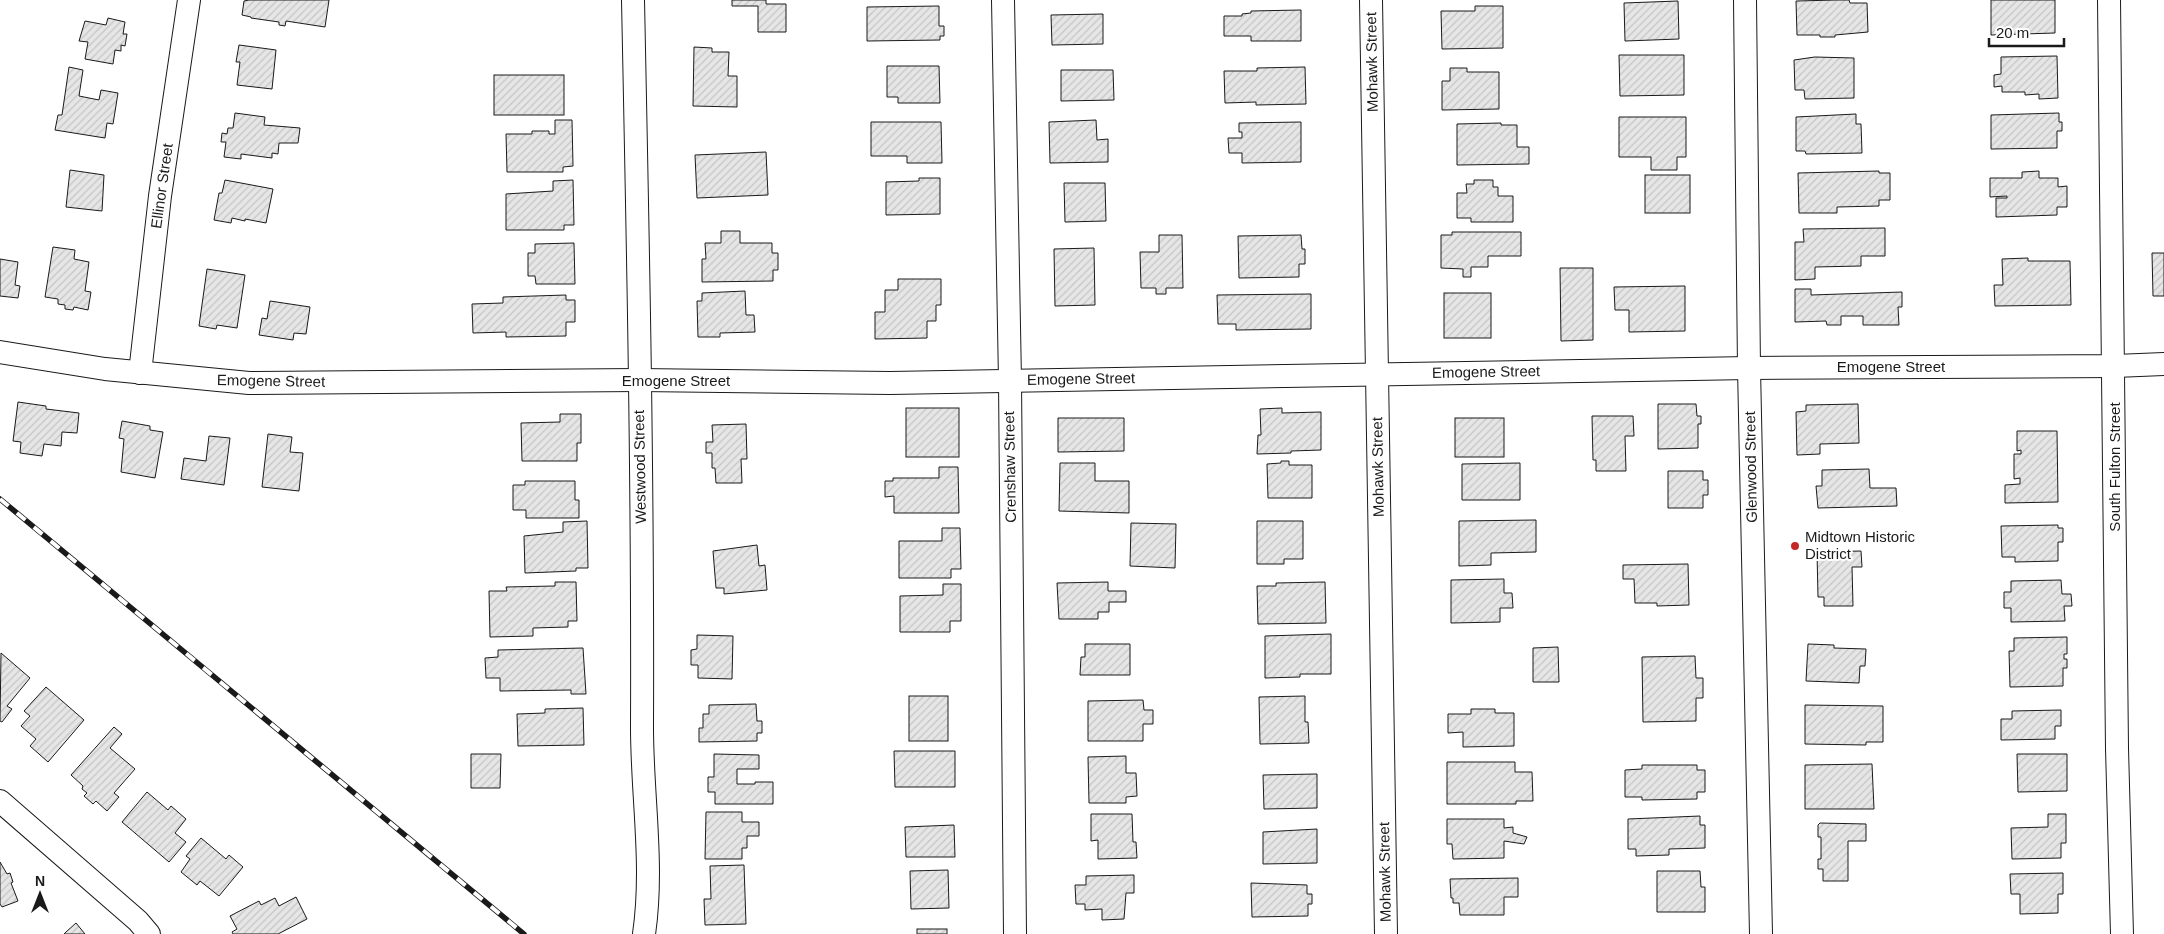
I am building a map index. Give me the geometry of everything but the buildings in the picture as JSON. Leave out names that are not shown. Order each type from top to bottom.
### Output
[{"type":"street","name":"Ellinor Street","points":[[140,373],[160,196],[189,0]]},
{"type":"street","name":"Westwood Street","points":[[633,0],[640,338],[638,380],[643,614],[642,730],[648,851],[644,934]]},
{"type":"street","name":"Crenshaw Street","points":[[1003,0],[1010,380],[1015,934]]},
{"type":"street","name":"Mohawk Street","points":[[1371,0],[1386,934]]},
{"type":"street","name":"Glenwood Street","points":[[1745,0],[1748,368],[1761,934]]},
{"type":"street","name":"South Fulton Street","points":[[2109,0],[2115,366],[2117,728],[2122,934]]},
{"type":"street","name":"Emogene Street","points":[[0,352],[105,369],[249,383],[638,380],[890,383],[1748,368],[2115,366],[2164,364]]},
{"type":"street","points":[[0,801],[138,921],[149,934]]},
{"type":"railway","points":[[0,499],[524,934]]},
{"type":"place","name":"Midtown Historic District","points":[[1795,546]]}]
